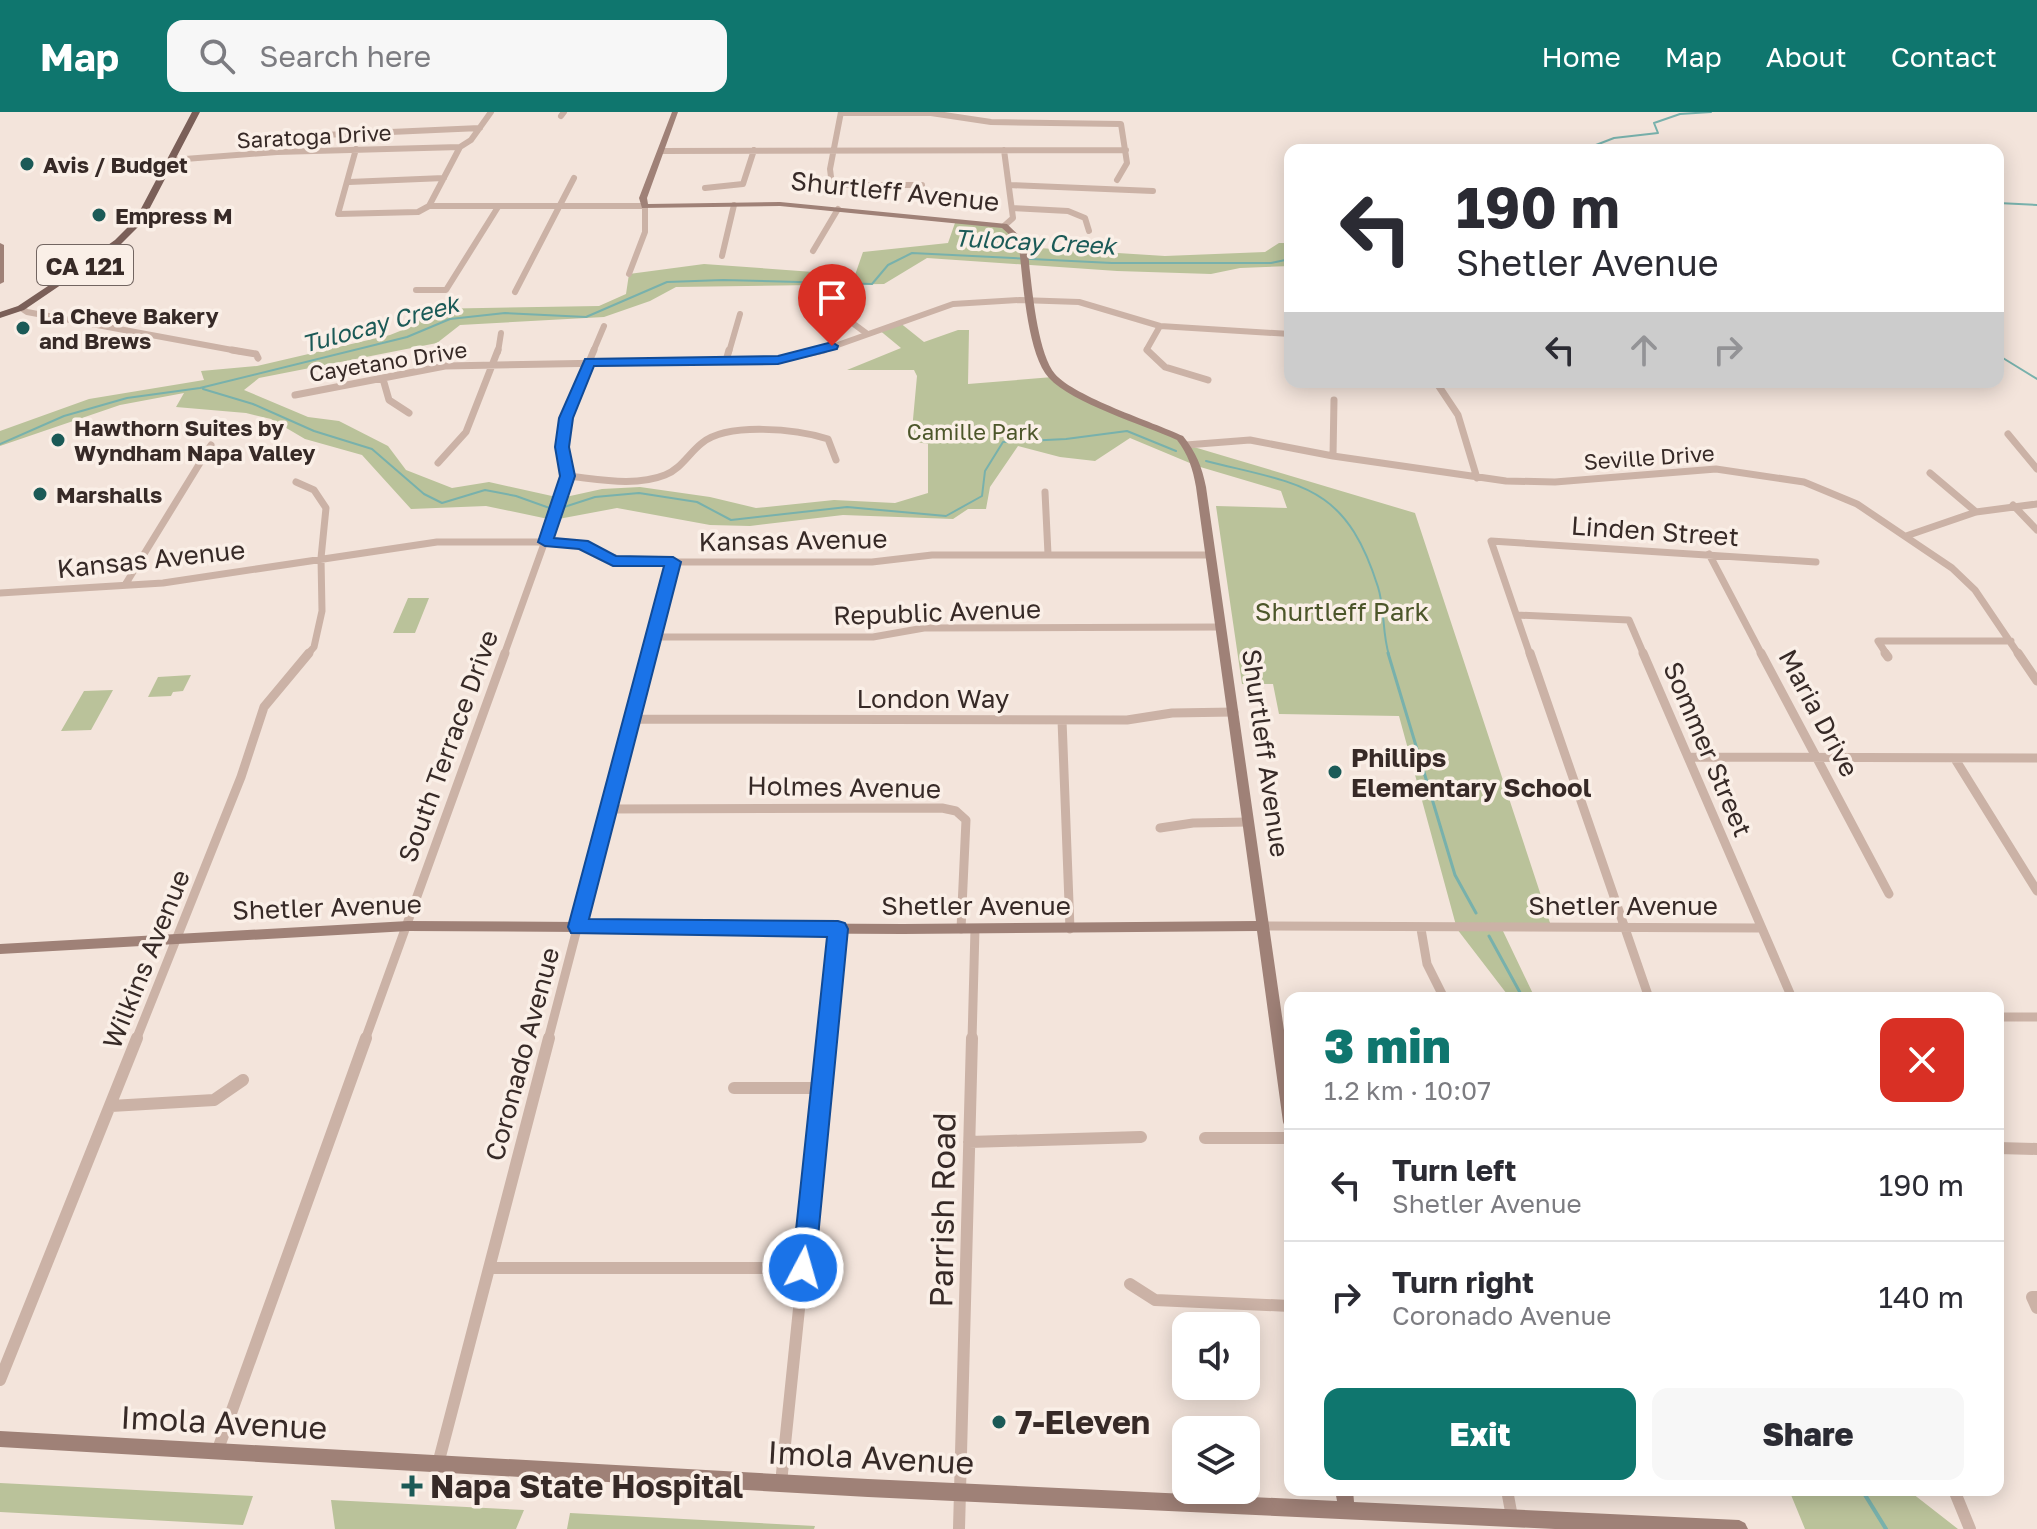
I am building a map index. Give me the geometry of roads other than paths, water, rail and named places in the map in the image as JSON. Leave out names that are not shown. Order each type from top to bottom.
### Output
[{"type":"main road","name":"CA 121","points":[[0,315],[24,306],[118,242],[143,216],[196,112]]},
{"type":"main road","points":[[3,327],[24,306]]},
{"type":"street","points":[[429,206],[460,147],[471,140],[491,112]]},
{"type":"street","points":[[629,274],[645,232],[643,198],[675,112]]},
{"type":"street","points":[[921,197],[922,185],[832,185],[833,150],[841,113],[931,113],[991,122],[1114,123],[1123,126],[1126,150],[1125,167],[1117,180]]},
{"type":"street","points":[[301,136],[480,128]]},
{"type":"street","name":"Saratoga Drive","points":[[172,160],[356,149],[460,147]]},
{"type":"street","points":[[356,149],[338,214],[418,212],[429,206],[645,206]]},
{"type":"street","points":[[705,188],[743,184],[754,150]]},
{"type":"street","points":[[1004,150],[1013,218],[1004,226]]},
{"type":"street","points":[[661,151],[1126,150]]},
{"type":"street","points":[[349,182],[444,178]]},
{"type":"street","points":[[515,292],[574,178]]},
{"type":"street","points":[[1009,185],[1153,191]]},
{"type":"street","points":[[722,256],[734,205]]},
{"type":"street","name":"Shurtleff Avenue","points":[[645,206],[838,209],[1004,226],[1023,247],[1042,354],[1053,377],[1083,396],[1164,429],[1186,445],[1198,470],[1284,1077]]},
{"type":"street","points":[[416,290],[446,290],[498,207]]},
{"type":"street","points":[[1012,208],[1068,211],[1085,218],[1089,231]]},
{"type":"street","points":[[813,251],[838,209]]},
{"type":"street","points":[[0,245],[0,282]]},
{"type":"street","name":"Cayetano Drive","points":[[295,395],[445,366],[792,358],[953,304],[1030,300],[1079,302],[1160,326],[1284,334]]},
{"type":"street","points":[[24,306],[27,312],[256,354],[258,358]]},
{"type":"street","points":[[726,361],[740,314]]},
{"type":"street","points":[[847,319],[866,333]]},
{"type":"street","name":"South Terrace Drive","points":[[217,1452],[563,491],[567,476],[563,433],[604,326]]},
{"type":"street","points":[[1160,326],[1147,349],[1152,358],[1167,368],[1208,380]]},
{"type":"street","points":[[438,463],[461,440],[503,341],[501,333]]},
{"type":"street","points":[[383,379],[389,400],[409,413]]},
{"type":"street","points":[[1440,388],[1458,415],[1477,478]]},
{"type":"street","points":[[1333,456],[1334,400]]},
{"type":"street","points":[[567,476],[631,479],[664,476],[678,469],[695,448],[711,437],[743,432],[815,433],[828,439],[836,460]]},
{"type":"street","points":[[2008,434],[2037,469]]},
{"type":"street","name":"Seville Drive","points":[[1186,445],[1250,440],[1477,478],[1555,482],[1678,470],[1736,470],[1804,482],[1857,504],[1964,579],[2037,681]]},
{"type":"street","points":[[125,585],[211,445]]},
{"type":"street","points":[[1930,473],[1976,512]]},
{"type":"street","name":"Wilkins Avenue","points":[[0,1380],[178,937],[247,761],[264,707],[314,647],[322,611],[321,558],[326,508],[314,490],[296,482]]},
{"type":"street","points":[[1045,492],[1048,554]]},
{"type":"street","points":[[1906,536],[1976,512],[2037,504]]},
{"type":"street","points":[[2013,505],[2037,530]]},
{"type":"street","name":"Linden Street","points":[[1517,615],[1491,541],[1816,562]]},
{"type":"street","name":"Kansas Avenue","points":[[0,593],[163,583],[437,542],[582,545],[613,561],[872,562],[932,555],[1211,555]]},
{"type":"street","name":"Maria Drive","points":[[1709,554],[1889,894]]},
{"type":"street","name":"Coronado Avenue","points":[[437,1464],[673,562]]},
{"type":"street","points":[[1517,615],[1647,992]]},
{"type":"street","name":"Sommer Street","points":[[1517,615],[1629,620],[1789,992]]},
{"type":"street","name":"Republic Avenue","points":[[653,637],[873,637],[924,628],[1221,627]]},
{"type":"street","points":[[1888,657],[1878,641],[2011,641]]},
{"type":"street","name":"London Way","points":[[632,719],[1127,720],[1172,713],[1234,712]]},
{"type":"street","points":[[1062,720],[1070,929]]},
{"type":"street","points":[[1688,757],[2037,758]]},
{"type":"street","points":[[1955,759],[2037,891]]},
{"type":"street","name":"Holmes Avenue","points":[[609,809],[942,808],[956,811],[966,820],[968,929]]},
{"type":"street","points":[[1160,828],[1193,823],[1248,822]]},
{"type":"street","name":"Shetler Avenue","points":[[0,949],[408,926],[1760,928]]},
{"type":"street","points":[[781,1483],[838,929]]},
{"type":"street","name":"Parrish Road","points":[[959,1529],[969,1142],[968,929]]},
{"type":"street","points":[[1421,929],[1427,964],[1441,992]]},
{"type":"street","points":[[2004,1017],[2037,1017]]},
{"type":"street","points":[[111,1106],[214,1100],[243,1080]]},
{"type":"street","points":[[734,1088],[822,1088]]},
{"type":"street","points":[[969,1142],[1141,1137]]},
{"type":"street","points":[[1205,1138],[1284,1138]]},
{"type":"street","points":[[2004,1148],[2037,1149]]},
{"type":"street","points":[[489,1268],[803,1268]]},
{"type":"street","points":[[1130,1284],[1155,1300],[1284,1306]]},
{"type":"street","points":[[2037,1297],[2032,1297],[2037,1308]]},
{"type":"street","name":"Imola Avenue","points":[[0,1439],[781,1483],[1739,1529]]},
{"type":"street","points":[[1345,1496],[1347,1510]]},
{"type":"street","points":[[1508,1496],[1512,1517]]},
{"type":"street","points":[[1956,1496],[1970,1529]]},
{"type":"waterway","points":[[1598,144],[1614,138],[1658,133],[1654,123],[1680,114],[1711,112]]},
{"type":"waterway","name":"Tulocay Creek","points":[[2004,203],[2037,205]]},
{"type":"waterway","name":"Tulocay Creek","points":[[0,444],[64,416],[127,398],[200,388],[407,337],[450,319],[505,313],[586,317],[667,282],[723,280],[872,284],[888,265],[912,253],[1112,263],[1271,263],[1284,260]]},
{"type":"waterway","points":[[2004,359],[2037,379]]},
{"type":"waterway","points":[[203,389],[253,404],[314,431],[372,449],[424,494],[442,503],[485,490],[516,496],[555,510],[595,497],[639,493],[697,502],[731,520],[847,507],[946,516],[982,496],[985,471],[1003,442],[1066,439],[1127,431],[1176,451]]},
{"type":"waterway","points":[[1206,461],[1293,484],[1315,494],[1334,508],[1351,527],[1378,587],[1389,655]]},
{"type":"waterway","points":[[1388,653],[1455,875],[1476,913]]},
{"type":"waterway","points":[[1489,936],[1520,992]]},
{"type":"waterway","points":[[1866,1496],[1886,1529]]},
{"type":"place","name":"Avis / Budget","points":[[27,164]]},
{"type":"place","name":"Empress M","points":[[99,215]]},
{"type":"place","name":"La Cheve Bakery and Brews","points":[[23,328]]},
{"type":"place","name":"Hawthorn Suites by Wyndham Napa Valley","points":[[58,440]]},
{"type":"place","name":"Marshalls","points":[[40,494]]},
{"type":"place","name":"Phillips Elementary School","points":[[1335,772]]},
{"type":"place","name":"7-Eleven","points":[[999,1422]]},
{"type":"place","name":"Napa State Hospital","points":[[412,1486]]},
{"type":"park label","name":"Camille Park","points":[[973,431]]},
{"type":"park label","name":"Shurtleff Park","points":[[1342,611]]}]
